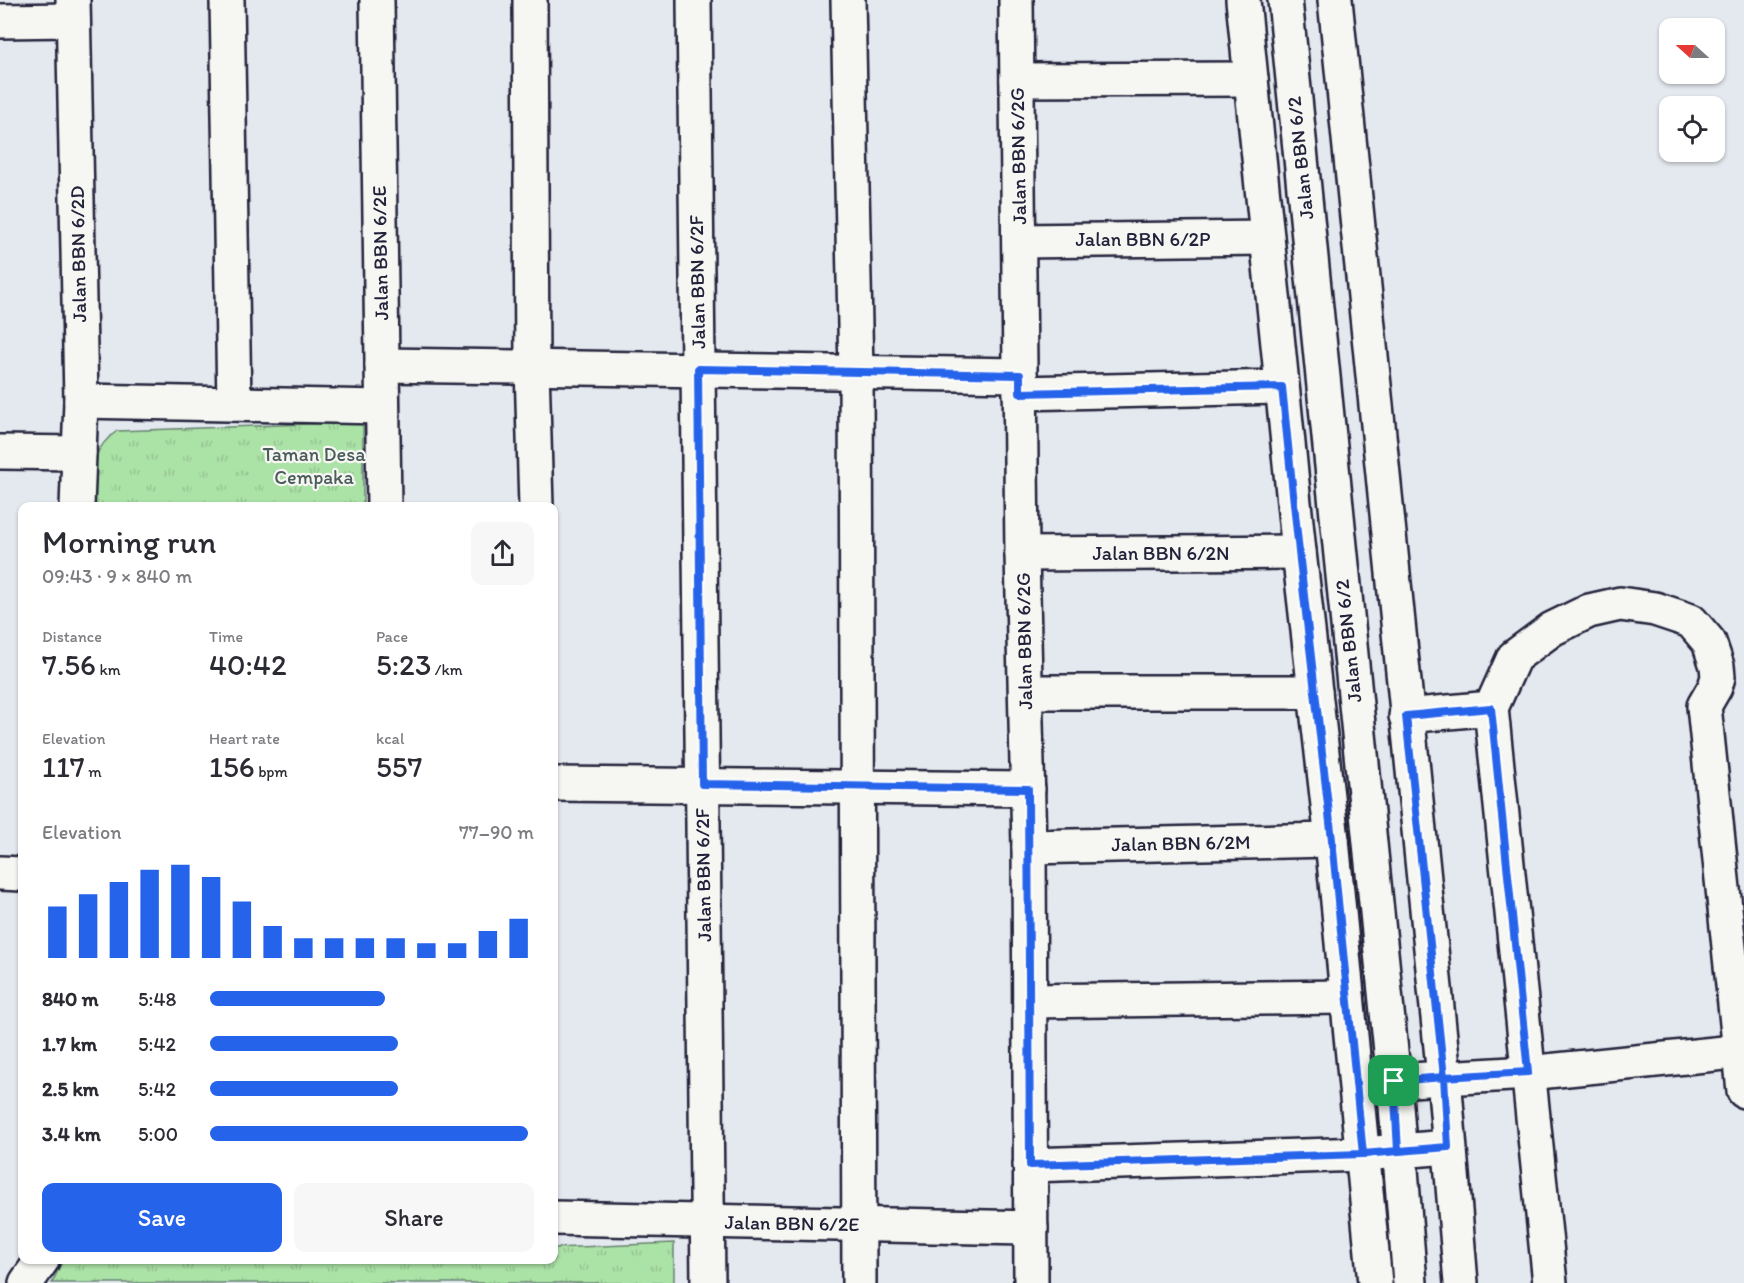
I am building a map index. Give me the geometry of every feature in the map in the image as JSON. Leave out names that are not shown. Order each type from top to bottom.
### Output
[{"type":"street","points":[[227,0],[234,404]]},
{"type":"street","name":"Jalan BBN 6/2E","points":[[376,0],[384,502]]},
{"type":"street","points":[[530,0],[532,367],[536,502]]},
{"type":"street","name":"Jalan BBN 6/2F","points":[[694,0],[708,1283]]},
{"type":"street","points":[[848,0],[856,372],[859,1283]]},
{"type":"street","name":"Jalan BBN 6/2G","points":[[1016,0],[1022,554],[1029,847],[1031,1283]]},
{"type":"street","points":[[1243,0],[1299,552],[1332,840],[1375,1283]]},
{"type":"street","name":"Jalan BBN 6/2","points":[[1285,0],[1394,1081],[1410,1283]]},
{"type":"street","points":[[1335,0],[1444,1077],[1461,1283]]},
{"type":"street","points":[[0,21],[73,10]]},
{"type":"street","name":"Jalan BBN 6/2D","points":[[73,10],[81,401],[77,502]]},
{"type":"street","points":[[1017,80],[1251,79]]},
{"type":"street","name":"Jalan BBN 6/2P","points":[[1019,240],[1267,238]]},
{"type":"street","points":[[382,365],[856,372],[1020,384],[1282,387]]},
{"type":"street","points":[[81,401],[382,406]]},
{"type":"street","points":[[0,452],[79,453]]},
{"type":"street","name":"Jalan BBN 6/2N","points":[[1022,554],[1299,552]]},
{"type":"street","points":[[1550,1283],[1491,708],[1514,657],[1552,629],[1589,611],[1620,604],[1655,609],[1691,621],[1709,642],[1717,666],[1718,677],[1715,687],[1704,706],[1742,1052],[1744,1091]]},
{"type":"street","points":[[1026,692],[1315,692]]},
{"type":"street","points":[[1406,716],[1491,708]]},
{"type":"street","points":[[558,784],[1028,789]]},
{"type":"street","name":"Jalan BBN 6/2M","points":[[1029,847],[1332,840]]},
{"type":"street","points":[[0,873],[18,874]]},
{"type":"street","points":[[1030,1001],[1347,997]]},
{"type":"street","points":[[1394,1081],[1528,1072],[1742,1052]]},
{"type":"street","points":[[1030,1165],[1363,1154],[1448,1147]]},
{"type":"street","name":"Jalan BBN 6/2E","points":[[558,1218],[1031,1228]]},
{"type":"street","points":[[26,1283],[39,1264]]},
{"type":"green space","name":"Taman Desa Cempaka","points":[[363,422],[363,502],[93,502],[93,474],[96,456],[107,439],[117,431]]},
{"type":"green space","points":[[674,1243],[674,1283],[52,1283],[61,1264],[558,1264],[558,1248]]},
{"type":"route","points":[[1394,1081],[1398,1151],[1363,1154],[1332,840],[1282,387],[1020,393],[1020,375],[698,369],[702,784],[1028,789],[1030,1165],[1363,1154],[1448,1147],[1444,1077],[1528,1072],[1491,708],[1406,716],[1444,1077],[1394,1081]]}]
